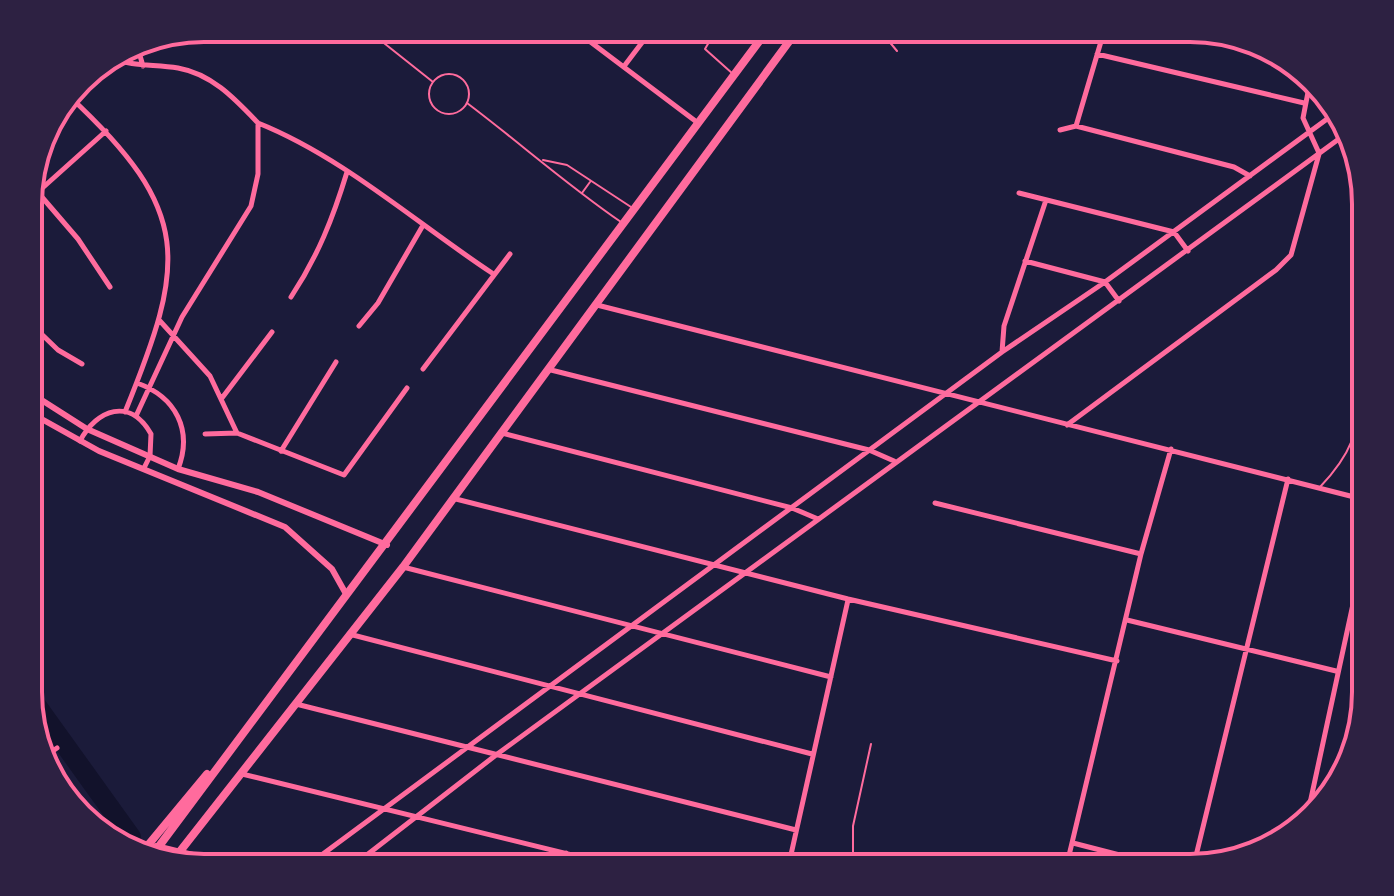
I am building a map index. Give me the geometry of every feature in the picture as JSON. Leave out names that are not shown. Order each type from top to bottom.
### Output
[{"type":"main road","points":[[159,847],[346,594],[387,545],[758,42]]},
{"type":"main road","points":[[179,852],[403,567],[451,498],[551,370],[789,42]]},
{"type":"main road","points":[[149,844],[242,735]]},
{"type":"street","points":[[592,42],[698,123]]},
{"type":"street","points":[[625,65],[642,42]]},
{"type":"street","points":[[1076,126],[1101,42]]},
{"type":"street","points":[[1097,54],[1304,103]]},
{"type":"street","points":[[140,55],[143,66]]},
{"type":"street","points":[[127,62],[176,67],[208,78],[258,123],[292,137],[347,172],[492,273]]},
{"type":"street","points":[[1067,425],[1276,270],[1291,255],[1319,153],[1308,133],[1304,103],[1307,92]]},
{"type":"street","points":[[77,104],[106,131],[140,171],[159,204],[169,261],[160,321],[125,412]]},
{"type":"street","points":[[323,854],[634,627],[869,450],[947,396],[1002,352],[1105,282],[1328,119]]},
{"type":"street","points":[[136,416],[173,335],[251,206],[258,183],[258,123]]},
{"type":"street","points":[[1060,130],[1076,126],[1234,167],[1250,176]]},
{"type":"street","points":[[43,189],[106,131]]},
{"type":"street","points":[[369,854],[496,755],[748,574],[894,462],[978,404],[1338,139]]},
{"type":"street","points":[[291,297],[325,240],[347,172]]},
{"type":"street","points":[[1019,193],[1174,232],[1188,251]]},
{"type":"street","points":[[42,196],[78,239],[110,287]]},
{"type":"street","points":[[1002,352],[1004,326],[1046,200]]},
{"type":"street","points":[[359,326],[385,292],[422,227]]},
{"type":"street","points":[[423,369],[492,273],[510,254]]},
{"type":"street","points":[[1025,261],[1105,282],[1119,301]]},
{"type":"street","points":[[597,305],[1352,496]]},
{"type":"street","points":[[160,321],[210,376],[237,433]]},
{"type":"street","points":[[222,398],[272,332]]},
{"type":"street","points":[[42,335],[58,350],[82,364]]},
{"type":"street","points":[[281,451],[336,362]]},
{"type":"street","points":[[551,370],[869,450],[894,462]]},
{"type":"street","points":[[137,383],[169,401],[182,424],[184,452],[178,469]]},
{"type":"street","points":[[205,434],[237,433],[344,475],[407,388]]},
{"type":"street","points":[[42,400],[87,429],[178,469],[240,488],[387,545]]},
{"type":"street","points":[[80,441],[87,429],[102,415],[125,412],[136,416],[151,434],[150,456],[144,468]]},
{"type":"street","points":[[42,419],[80,441],[295,533],[332,569],[346,594]]},
{"type":"street","points":[[502,433],[792,508],[819,519]]},
{"type":"street","points":[[1070,854],[1141,554],[1171,449]]},
{"type":"street","points":[[1196,854],[1288,479]]},
{"type":"street","points":[[233,507],[240,488]]},
{"type":"street","points":[[451,498],[848,599],[1117,661]]},
{"type":"street","points":[[935,503],[1141,554]]},
{"type":"street","points":[[403,567],[831,677]]},
{"type":"street","points":[[791,854],[848,599]]},
{"type":"street","points":[[1311,798],[1352,605]]},
{"type":"street","points":[[1127,620],[1337,671]]},
{"type":"street","points":[[348,634],[812,754]]},
{"type":"street","points":[[295,704],[796,830]]},
{"type":"street","points":[[53,751],[57,748]]},
{"type":"street","points":[[242,774],[570,854]]},
{"type":"street","points":[[1073,843],[1116,854]]},
{"type":"lane","points":[[382,42],[433,82]]},
{"type":"lane","points":[[709,42],[705,49],[734,75]]},
{"type":"lane","points":[[890,42],[897,51]]},
{"type":"lane","points":[[446,75],[460,77],[469,89],[467,103],[455,113],[439,111],[430,98],[433,82],[446,75]]},
{"type":"lane","points":[[467,103],[542,160],[555,175],[625,224]]},
{"type":"lane","points":[[542,160],[567,165],[636,210]]},
{"type":"lane","points":[[581,194],[591,181]]},
{"type":"lane","points":[[1319,488],[1345,461],[1352,442]]},
{"type":"lane","points":[[853,854],[853,826],[871,744]]},
{"type":"waterway","points":[[44,715],[130,835]]}]
